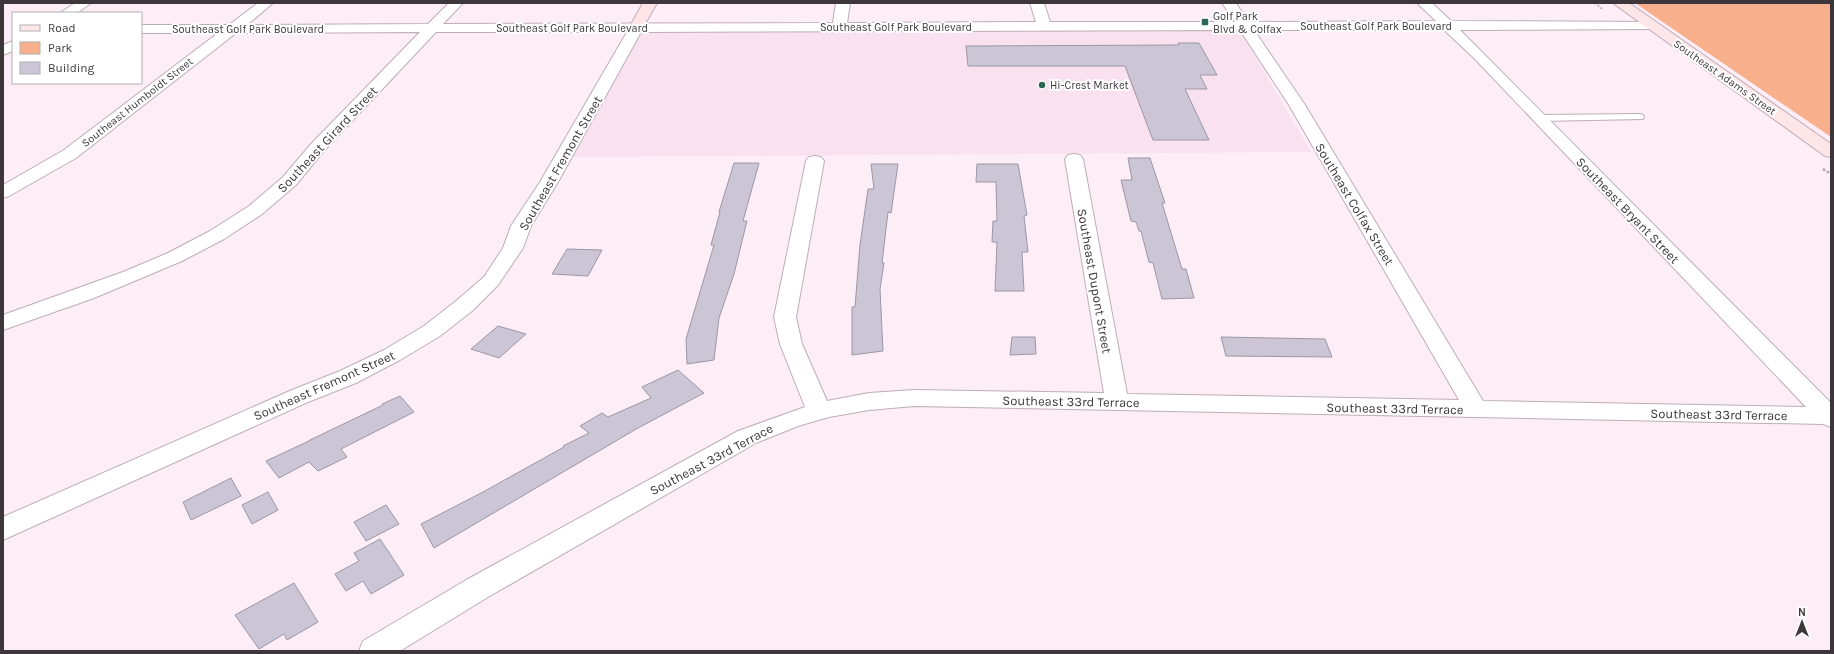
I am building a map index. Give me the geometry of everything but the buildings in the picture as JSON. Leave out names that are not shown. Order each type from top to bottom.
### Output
[{"type":"main road","name":"Southeast Fremont Street","points":[[636,28],[650,3]]},
{"type":"main road","name":"Southeast Adams Street","points":[[1620,3],[1831,152]]},
{"type":"street","points":[[69,12],[84,3]]},
{"type":"street","name":"Southeast Humboldt Street","points":[[3,192],[46,169],[70,154],[266,3]]},
{"type":"street","name":"Southeast Girard Street","points":[[3,323],[147,270],[222,231],[252,212],[294,178],[316,148],[456,3]]},
{"type":"street","points":[[839,28],[843,3]]},
{"type":"street","points":[[1037,3],[1044,27]]},
{"type":"street","name":"Southeast Colfax Street","points":[[1229,3],[1297,105],[1476,409]]},
{"type":"street","name":"Southeast Bryant Street","points":[[1424,3],[1540,118],[1830,417]]},
{"type":"street","name":"Southeast Golf Park Boulevard","points":[[142,29],[1651,25]]},
{"type":"street","name":"Southeast Fremont Street","points":[[3,529],[292,400],[348,377],[392,355],[432,331],[464,306],[491,281],[513,248],[521,226],[549,182],[636,28]]},
{"type":"street","points":[[3,51],[12,46]]},
{"type":"street","name":"Southeast Dupont Street","points":[[1074,159],[1117,402]]},
{"type":"street","points":[[815,161],[786,317],[786,331],[790,345],[802,369],[818,410]]},
{"type":"street","name":"Southeast 33rd Terrace","points":[[374,651],[478,588],[747,437],[782,422],[818,410],[872,400],[914,398],[1830,417]]},
{"type":"lane","points":[[1540,118],[1640,117]]},
{"type":"shaded area","points":[[1227,29],[1242,34],[1311,152],[572,157],[640,35],[645,32]]},
{"type":"green space","points":[[1635,3],[1831,3],[1831,137]]},
{"type":"place","name":"Golf Park Blvd & Colfax","points":[[1205,22]]},
{"type":"place","name":"Hi-Crest Market","points":[[1042,85]]}]
